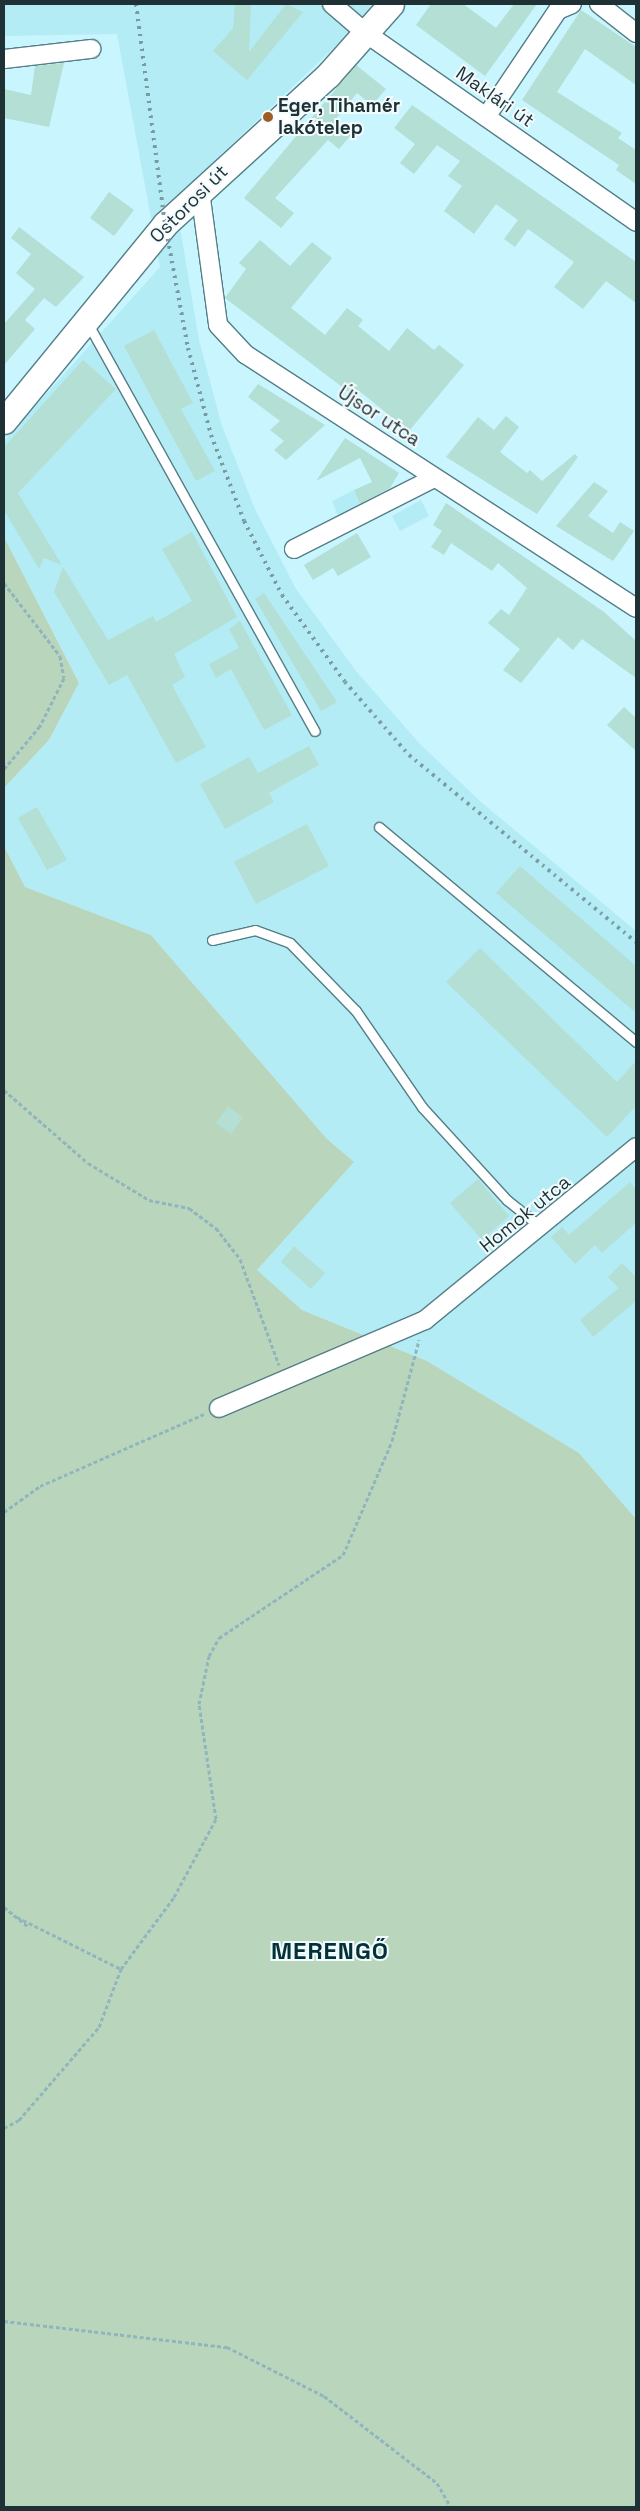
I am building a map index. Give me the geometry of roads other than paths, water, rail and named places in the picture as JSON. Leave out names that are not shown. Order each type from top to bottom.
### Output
[{"type":"main road","name":"Ostorosi út","points":[[4,421],[165,224],[367,34],[391,4]]},
{"type":"street","name":"Maklári út","points":[[332,4],[367,34],[636,222]]},
{"type":"street","points":[[599,4],[636,33]]},
{"type":"street","points":[[607,4],[621,23]]},
{"type":"street","points":[[486,117],[564,6]]},
{"type":"street","points":[[4,59],[91,49]]},
{"type":"street","name":"Újsor utca","points":[[200,191],[218,325],[244,354],[636,608]]},
{"type":"street","points":[[294,548],[434,478]]},
{"type":"street","name":"Homok utca","points":[[219,1408],[432,1315],[542,1228],[636,1147]]},
{"type":"lane","points":[[86,320],[315,731]]},
{"type":"lane","points":[[379,827],[636,1042]]},
{"type":"lane","points":[[212,940],[255,930],[290,943],[356,1011],[422,1107],[507,1200],[542,1228]]},
{"type":"railway","points":[[136,4],[165,224],[188,348],[211,435],[244,521],[282,595],[345,682],[409,755],[636,942]]},
{"type":"place","name":"Eger, Tihamér lakótelep","points":[[268,117]]},
{"type":"district","name":"MERENGŐ","points":[[330,1951]]}]
